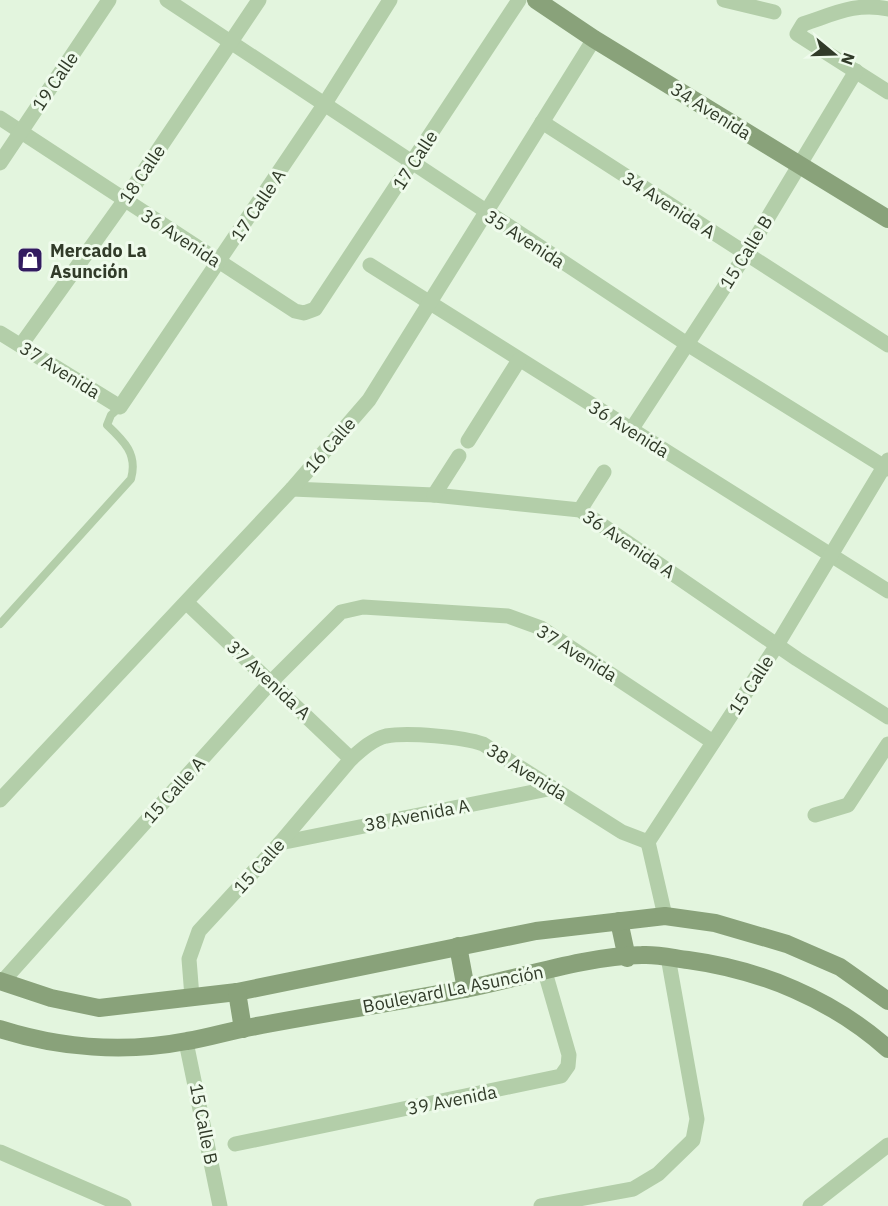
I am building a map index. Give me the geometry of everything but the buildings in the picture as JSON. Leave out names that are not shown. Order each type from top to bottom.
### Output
[{"type":"main road","name":"34 Avenida","points":[[536,0],[594,39],[888,219]]},
{"type":"main road","points":[[1,981],[51,998],[99,1008],[237,992],[536,931],[665,916],[715,923],[788,944],[840,967],[888,1001]]},
{"type":"main road","points":[[619,921],[627,958]]},
{"type":"main road","points":[[458,946],[466,989]]},
{"type":"main road","name":"Boulevard La Asunción","points":[[0,1029],[51,1042],[98,1047],[186,1041],[641,955],[722,965],[770,980],[820,1000],[888,1049]]},
{"type":"main road","points":[[237,992],[243,1029]]},
{"type":"street","name":"19 Calle","points":[[0,163],[109,0]]},
{"type":"street","name":"35 Avenida","points":[[167,0],[485,213],[687,344],[887,465]]},
{"type":"street","name":"18 Calle","points":[[21,345],[124,201],[259,0]]},
{"type":"street","name":"17 Calle A","points":[[120,407],[324,105],[390,0]]},
{"type":"street","name":"17 Calle","points":[[304,313],[315,309],[519,0]]},
{"type":"street","points":[[724,0],[774,12]]},
{"type":"street","points":[[888,9],[867,4],[856,7],[803,24],[797,34],[888,92]]},
{"type":"street","name":"16 Calle","points":[[0,800],[187,603],[292,489],[369,400],[594,39]]},
{"type":"street","name":"15 Calle B","points":[[631,430],[746,254],[856,71]]},
{"type":"street","name":"36 Avenida","points":[[0,118],[219,263],[295,311],[304,313]]},
{"type":"street","name":"34 Avenida A","points":[[542,122],[888,345]]},
{"type":"street","name":"36 Avenida","points":[[370,265],[888,591]]},
{"type":"street","name":"37 Avenida","points":[[0,333],[120,407]]},
{"type":"street","points":[[468,441],[519,360]]},
{"type":"street","points":[[434,495],[459,456]]},
{"type":"street","name":"15 Calle","points":[[648,842],[777,645],[887,465]]},
{"type":"street","points":[[580,510],[604,472]]},
{"type":"street","name":"36 Avenida A","points":[[292,489],[434,495],[580,510],[777,645],[888,717]]},
{"type":"street","name":"37 Avenida A","points":[[187,603],[271,682],[357,754]]},
{"type":"street","name":"37 Avenida","points":[[353,608],[508,616],[540,628],[713,742]]},
{"type":"street","name":"15 Calle A","points":[[1,981],[271,682],[341,612],[353,608]]},
{"type":"street","name":"38 Avenida","points":[[357,754],[386,736],[464,737],[499,752],[622,832],[648,842]]},
{"type":"street","points":[[814,815],[848,805],[888,744]]},
{"type":"street","name":"15 Calle","points":[[192,997],[189,959],[194,940],[357,754]]},
{"type":"street","name":"38 Avenida A","points":[[280,843],[553,788]]},
{"type":"street","points":[[648,842],[665,916]]},
{"type":"street","points":[[541,1206],[633,1189],[658,1174],[693,1140],[697,1119],[668,957]]},
{"type":"street","name":"39 Avenida","points":[[235,1144],[561,1076],[568,1066],[569,1055],[545,972]]},
{"type":"street","name":"15 Calle B","points":[[186,1041],[220,1206]]},
{"type":"street","points":[[810,1206],[888,1145]]},
{"type":"street","points":[[0,1152],[124,1206]]},
{"type":"lane","points":[[0,624],[131,479],[134,457],[106,424],[120,407]]},
{"type":"place","name":"Mercado La Asunción","points":[[30,260]]}]
